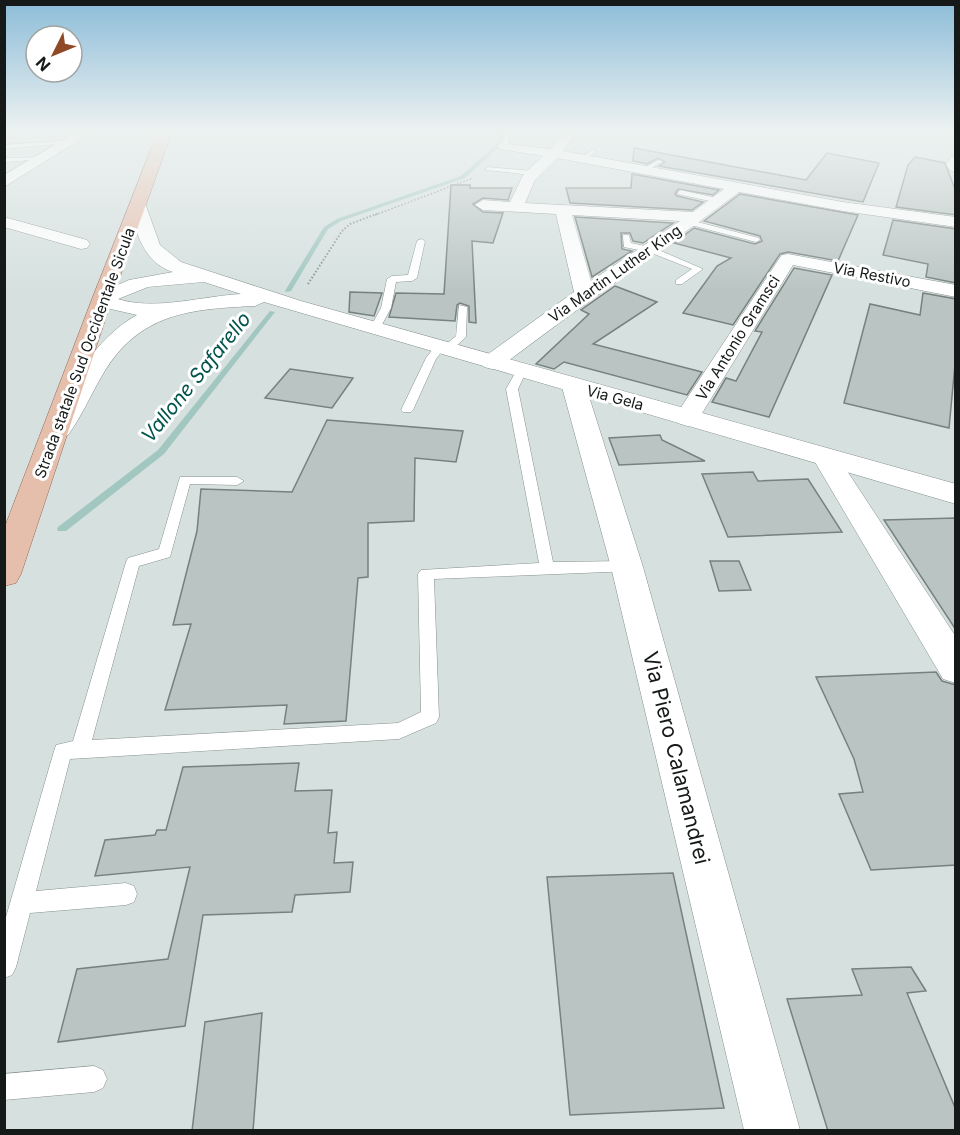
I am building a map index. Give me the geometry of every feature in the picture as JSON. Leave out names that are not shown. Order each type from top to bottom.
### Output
[{"type":"main road","name":"Strada statale Sud Occidentale Sicula","points":[[4,574],[102,299],[146,185]]},
{"type":"main road","name":"Via Gela","points":[[138,206],[146,240],[158,258],[174,266],[284,302],[574,387],[956,494]]},
{"type":"main road","points":[[102,299],[135,284],[159,279],[214,279]]},
{"type":"main road","points":[[102,299],[114,306],[129,308],[176,307],[207,302],[284,302]]},
{"type":"main road","points":[[53,439],[114,342],[146,319],[176,307]]},
{"type":"street","points":[[516,206],[526,185]]},
{"type":"street","points":[[732,185],[844,207],[956,222]]},
{"type":"street","name":"Via Martin Luther King","points":[[492,362],[584,294],[704,215],[738,186]]},
{"type":"street","points":[[483,205],[704,215]]},
{"type":"street","points":[[562,209],[569,228],[584,294]]},
{"type":"street","points":[[4,222],[81,244]]},
{"type":"street","name":"Via Restivo","points":[[788,259],[956,291]]},
{"type":"street","name":"Via Antonio Gramsci","points":[[687,418],[788,259]]},
{"type":"street","name":"Via Piero Calamandrei","points":[[574,387],[627,567],[772,1131]]},
{"type":"street","points":[[825,457],[956,668]]},
{"type":"lane","points":[[680,192],[704,215],[756,240]]},
{"type":"lane","points":[[626,237],[627,245],[651,250],[699,269],[679,282]]},
{"type":"lane","points":[[375,328],[386,308],[392,279],[412,278],[421,241]]},
{"type":"lane","points":[[407,410],[431,358],[461,337],[462,307]]},
{"type":"lane","points":[[522,370],[512,389],[547,568]]},
{"type":"lane","points":[[80,749],[133,562],[165,553],[185,480],[237,481]]},
{"type":"lane","points":[[4,967],[63,751],[399,731],[430,717],[426,574],[627,567]]},
{"type":"lane","points":[[22,903],[126,894]]},
{"type":"lane","points":[[4,1087],[94,1079]]},
{"type":"path","points":[[284,302],[346,226],[457,185]]},
{"type":"building","points":[[451,185],[470,185],[470,188],[512,188],[508,200],[483,198],[473,204],[483,212],[503,213],[493,243],[472,241],[476,323],[469,322],[469,306],[460,303],[457,305],[455,321],[389,317],[396,293],[444,294]]},
{"type":"building","points":[[631,185],[692,185],[719,190],[713,195],[678,189],[675,194],[677,196],[703,202],[692,210],[570,203],[566,188],[631,188]]},
{"type":"building","points":[[766,185],[870,185],[863,202]]},
{"type":"building","points":[[902,185],[953,185],[956,192],[956,215],[896,207]]},
{"type":"building","points":[[740,194],[858,215],[838,261],[788,252],[780,254],[733,325],[683,313],[717,266],[731,258],[674,243],[694,228],[755,244],[762,241],[760,236],[704,221]]},
{"type":"building","points":[[575,217],[673,223],[643,243],[633,241],[630,233],[621,233],[622,249],[632,251],[592,277]]},
{"type":"building","points":[[893,220],[956,229],[956,283],[926,277],[928,264],[883,255]]},
{"type":"building","points":[[794,268],[832,275],[769,417],[712,402],[726,378],[736,381],[762,332],[755,331]]},
{"type":"building","points":[[615,286],[657,302],[593,344],[702,372],[687,395],[564,362],[554,369],[536,364],[589,314],[581,310]]},
{"type":"building","points":[[350,292],[382,293],[374,316],[349,312]]},
{"type":"building","points":[[923,293],[956,299],[956,354],[949,428],[844,403],[870,304],[920,315]]},
{"type":"building","points":[[290,369],[353,378],[332,408],[265,398]]},
{"type":"building","points":[[327,420],[463,431],[456,462],[415,458],[414,521],[368,523],[368,577],[358,578],[346,721],[284,724],[287,705],[165,710],[191,624],[173,625],[197,531],[201,489],[292,492]]},
{"type":"building","points":[[660,435],[662,440],[705,461],[619,465],[609,438]]},
{"type":"building","points":[[753,472],[758,481],[808,479],[842,532],[728,537],[702,474]]},
{"type":"building","points":[[956,518],[956,630],[884,520]]},
{"type":"building","points":[[710,561],[739,561],[751,590],[719,591]]},
{"type":"building","points":[[936,672],[942,681],[956,685],[956,865],[871,870],[839,794],[863,792],[854,759],[816,677]]},
{"type":"building","points":[[299,763],[295,791],[332,790],[328,833],[337,832],[334,863],[353,862],[350,892],[295,895],[292,912],[203,915],[185,1026],[58,1042],[77,969],[168,959],[190,867],[95,876],[105,840],[155,835],[157,830],[166,830],[183,767]]},
{"type":"building","points":[[673,873],[724,1108],[570,1115],[547,877]]},
{"type":"building","points":[[911,967],[926,991],[907,993],[956,1110],[956,1131],[828,1131],[787,999],[862,995],[852,969]]},
{"type":"building","points":[[262,1013],[253,1131],[192,1131],[205,1022]]},
{"type":"waterway","name":"Vallone Safarello","points":[[288,291],[326,228],[339,220],[440,185]]},
{"type":"waterway","name":"Vallone Safarello","points":[[62,529],[161,452],[272,312]]}]
